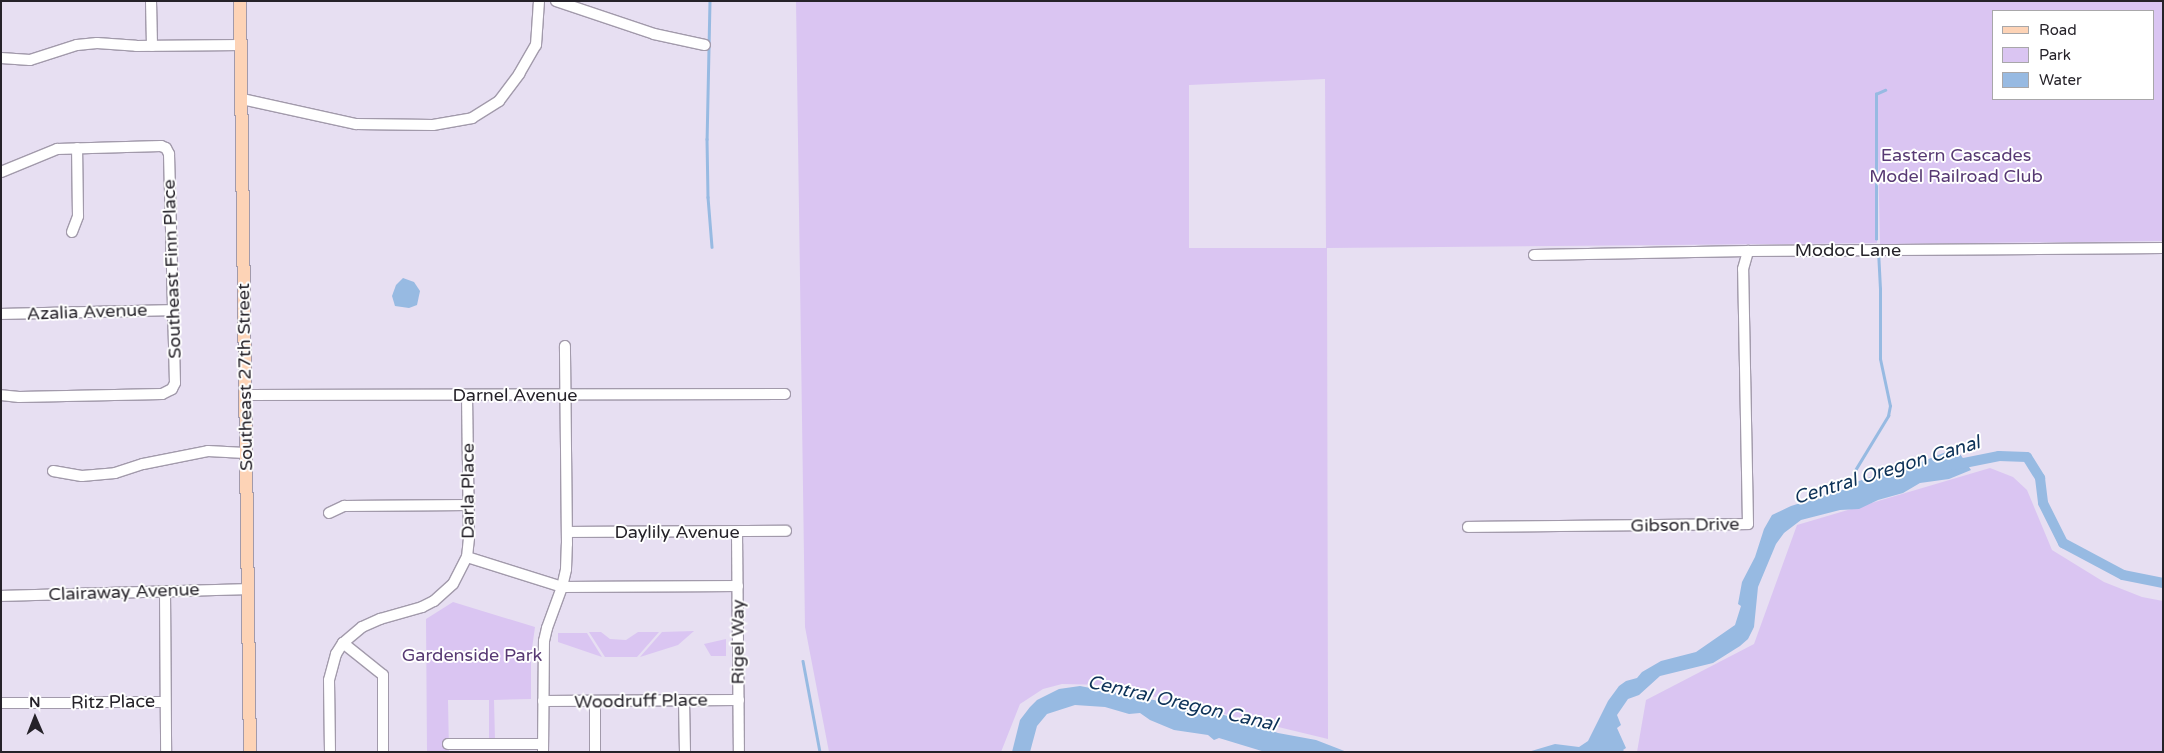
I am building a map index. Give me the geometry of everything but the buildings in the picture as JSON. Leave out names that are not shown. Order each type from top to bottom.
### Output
[{"type":"main road","name":"Southeast 27th Street","points":[[240,1],[250,752]]},
{"type":"street","points":[[151,1],[152,46]]},
{"type":"street","points":[[242,100],[356,124],[433,125],[472,118],[499,101],[519,74],[536,45],[539,1]]},
{"type":"street","points":[[556,1],[654,34],[705,45]]},
{"type":"street","points":[[1,58],[30,60],[77,45],[97,43],[152,46],[241,45]]},
{"type":"street","name":"Southeast Finn Place","points":[[1,395],[19,397],[162,394],[172,389],[176,383],[169,154],[166,148],[161,146],[77,148]]},
{"type":"street","points":[[1,172],[57,149],[77,148],[78,216],[72,232]]},
{"type":"street","name":"Modoc Lane","points":[[1534,255],[1748,250],[2163,248]]},
{"type":"street","name":"Gibson Drive","points":[[1468,527],[1748,524],[1743,270],[1748,250]]},
{"type":"street","name":"Azalia Avenue","points":[[1,314],[173,310]]},
{"type":"street","points":[[448,744],[490,748],[543,748],[544,641],[566,569],[568,532],[565,346]]},
{"type":"street","name":"Darnel Avenue","points":[[245,396],[785,394]]},
{"type":"street","name":"Darla Place","points":[[330,752],[329,680],[336,654],[343,643],[362,627],[380,619],[422,607],[434,601],[453,584],[467,557],[469,538],[467,395]]},
{"type":"street","points":[[54,471],[82,476],[115,473],[143,464],[208,451],[245,453]]},
{"type":"street","points":[[328,513],[344,506],[468,505]]},
{"type":"street","name":"Daylily Avenue","points":[[568,532],[786,531]]},
{"type":"street","name":"Rigel Way","points":[[737,532],[739,752]]},
{"type":"street","points":[[467,557],[562,587],[738,586]]},
{"type":"street","name":"Clairaway Avenue","points":[[1,596],[247,588]]},
{"type":"street","points":[[165,591],[166,752]]},
{"type":"street","points":[[343,643],[383,675],[383,752]]},
{"type":"street","points":[[684,700],[685,752]]},
{"type":"street","name":"Woodruff Place","points":[[543,701],[739,700]]},
{"type":"street","points":[[594,701],[596,752]]},
{"type":"street","name":"Ritz Place","points":[[1,703],[165,702]]},
{"type":"green space","name":"Eastern Cascades Model Railroad Club","points":[[796,1],[2163,1],[2163,241],[1880,244],[1877,108],[1877,243],[1327,248],[1328,739],[1106,685],[1062,684],[1043,689],[1020,704],[1001,752],[829,752],[805,627]],"holes":[[[1325,79],[1326,248],[1189,248],[1189,85]]]},
{"type":"green space","points":[[1990,468],[2013,477],[2027,490],[2052,550],[2104,582],[2142,597],[2163,601],[2163,752],[1637,752],[1646,700],[1754,644],[1797,525]]},
{"type":"green space","name":"Gardenside Park","points":[[453,602],[535,627],[531,656],[531,699],[494,700],[495,740],[489,740],[489,700],[448,700],[449,752],[427,752],[426,619]]},
{"type":"green space","points":[[694,631],[678,645],[640,657],[662,632]]},
{"type":"green space","points":[[589,632],[601,632],[610,639],[626,640],[638,632],[659,632],[637,657],[605,657]]},
{"type":"green space","points":[[558,633],[587,633],[602,657],[558,642]]},
{"type":"green space","points":[[726,639],[726,656],[711,656],[704,644]]},
{"type":"water","points":[[403,278],[414,282],[420,291],[417,305],[409,308],[395,306],[392,296],[396,285]]},
{"type":"water","points":[[1956,448],[1971,470],[1949,479],[1920,483],[1903,493],[1878,500],[1859,509],[1840,510],[1801,520],[1784,533],[1776,544],[1758,587],[1754,627],[1748,639],[1713,663],[1660,676],[1639,695],[1628,699],[1617,715],[1621,725],[1617,728],[1626,748],[1623,750],[1625,752],[1528,752],[1555,744],[1579,747],[1588,741],[1608,701],[1619,686],[1626,681],[1637,678],[1642,672],[1661,661],[1696,652],[1735,625],[1741,606],[1738,604],[1742,582],[1755,557],[1764,529],[1772,515],[1791,506],[1845,489],[1856,482],[1916,464]]},
{"type":"water","points":[[1080,686],[1212,711],[1278,733],[1316,740],[1347,752],[1265,752],[1219,738],[1214,740],[1208,735],[1174,730],[1150,720],[1140,713],[1129,714],[1105,707],[1075,705],[1047,714],[1037,726],[1030,752],[1012,752],[1020,720],[1037,700],[1059,689]]},
{"type":"waterway","points":[[710,1],[707,139],[708,197],[712,247]]},
{"type":"waterway","points":[[1876,239],[1876,94],[1885,90]]},
{"type":"waterway","points":[[1854,472],[1888,416],[1890,406],[1880,359],[1878,256]]},
{"type":"waterway","name":"Central Oregon Canal","points":[[1954,465],[1999,456],[2027,457],[2040,478],[2043,503],[2063,543],[2123,575],[2163,583]]},
{"type":"waterway","points":[[803,661],[820,752]]}]
